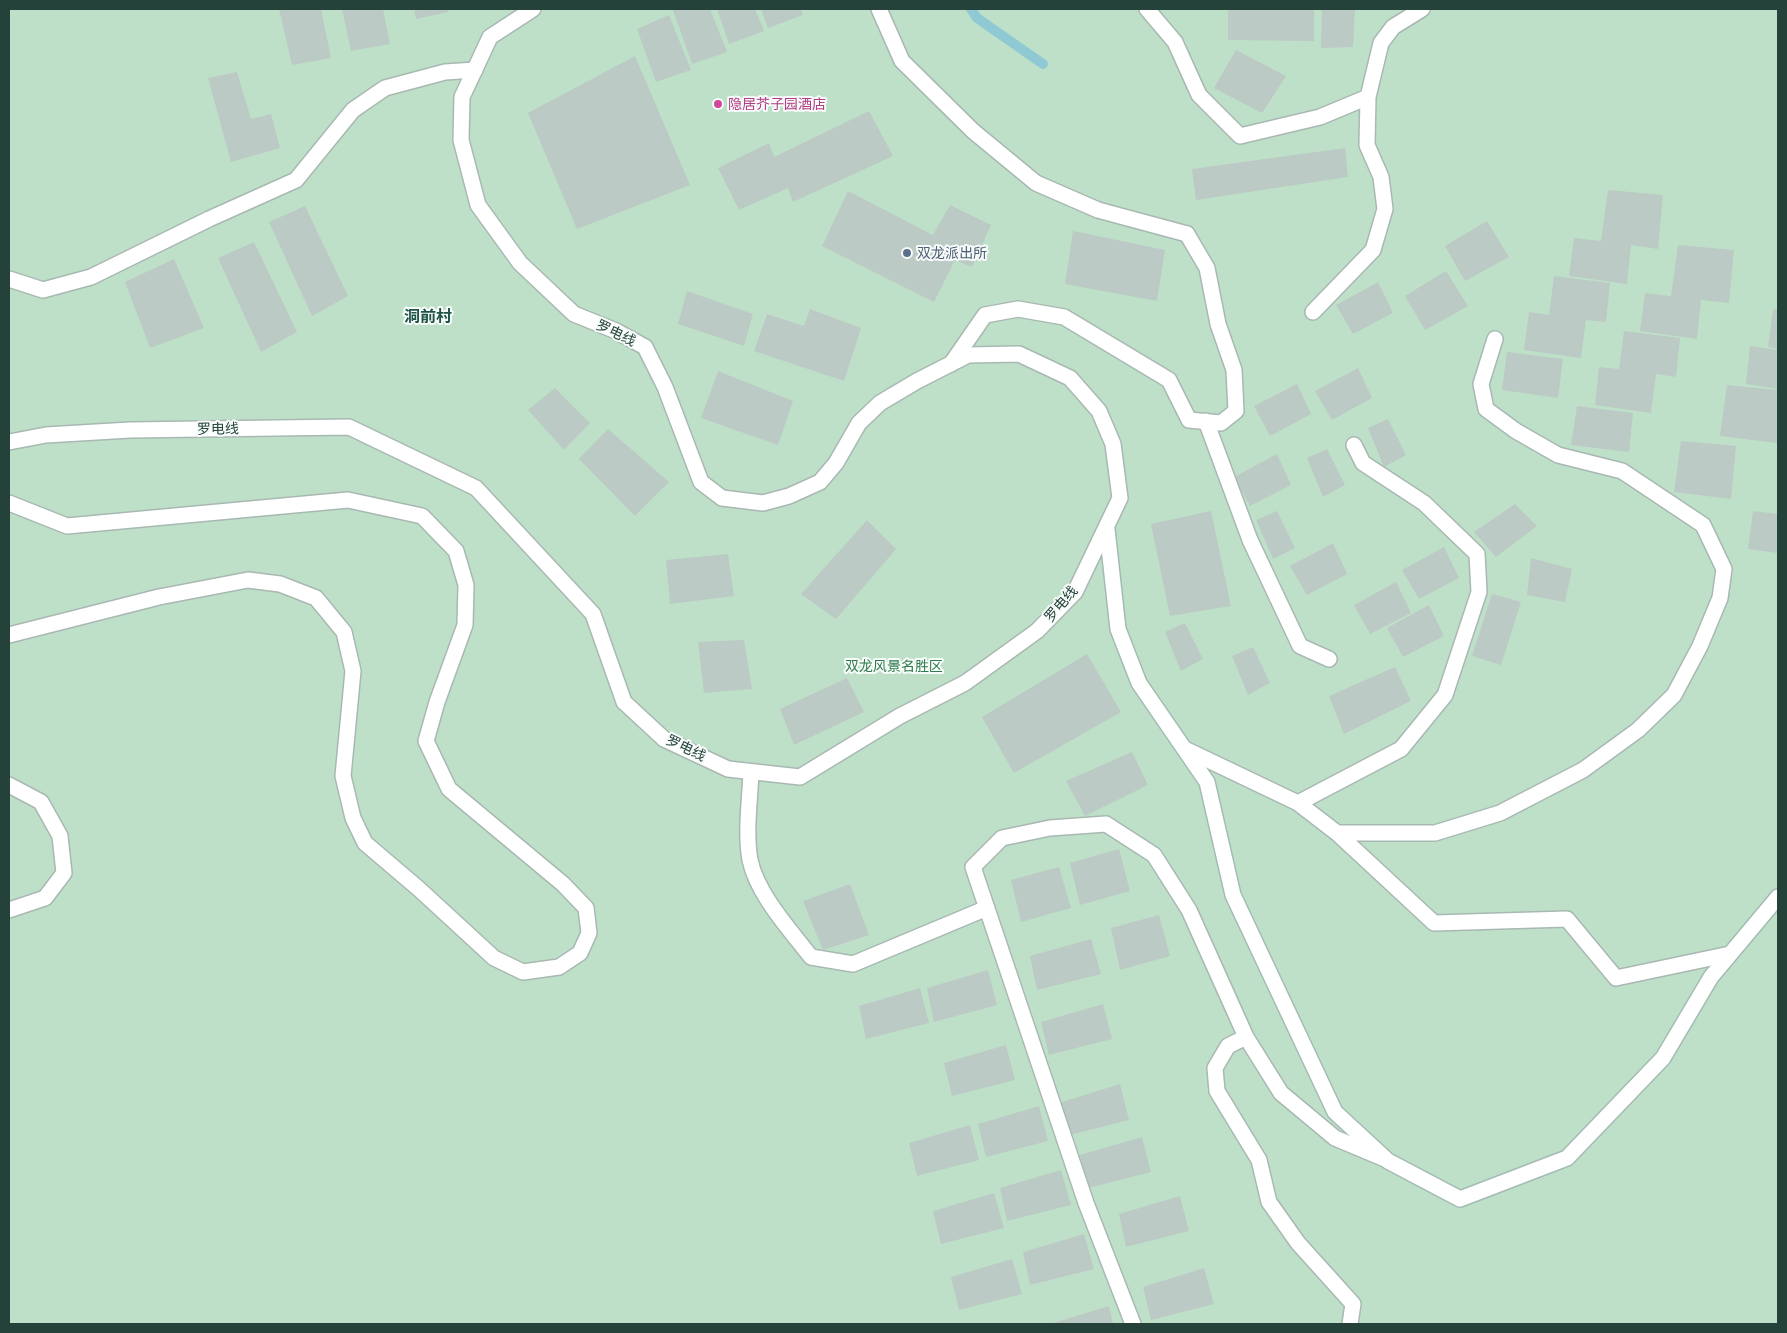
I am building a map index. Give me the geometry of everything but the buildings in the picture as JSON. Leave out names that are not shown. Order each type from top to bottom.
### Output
[{"type":"street","name":"罗电线","points":[[9,442],[46,435],[130,430],[349,427],[476,488],[593,614],[624,702],[664,739],[728,769],[800,777],[900,716],[965,682],[1037,631],[1075,592],[1107,529],[1120,498],[1113,444],[1099,411],[1070,378],[1019,354],[968,356],[880,403],[859,423],[836,463],[820,482],[789,496],[764,503],[722,498],[702,482],[665,387],[645,347],[616,331],[574,314],[520,262],[478,205],[462,140],[462,97],[490,38],[533,9]]},
{"type":"street","points":[[879,9],[902,61],[973,131],[1036,183],[1098,210],[1187,234],[1207,268],[1218,324],[1234,370],[1236,411],[1221,423],[1189,420],[1169,380],[1064,317],[1018,309],[985,315],[951,364]]},
{"type":"street","points":[[1147,9],[1175,42],[1199,95],[1240,136],[1320,117],[1368,97]]},
{"type":"street","points":[[1313,312],[1373,250],[1385,208],[1381,177],[1367,145],[1368,97],[1381,43],[1393,27],[1422,9]]},
{"type":"street","points":[[9,279],[43,290],[91,277],[209,219],[296,180],[353,110],[385,88],[444,72],[474,70]]},
{"type":"street","points":[[1337,833],[1435,833],[1500,813],[1583,770],[1638,730],[1674,694],[1710,623],[1720,598],[1724,569],[1703,525],[1622,471],[1558,455],[1516,431],[1486,409],[1482,384],[1495,339]]},
{"type":"street","points":[[1206,421],[1250,540],[1300,646],[1329,659]]},
{"type":"street","points":[[1298,803],[1400,749],[1444,695],[1480,592],[1477,554],[1424,503],[1363,463],[1354,445]]},
{"type":"street","points":[[9,503],[67,526],[348,500],[422,516],[456,551],[466,585],[465,625],[437,702],[426,741],[450,789],[563,884],[586,908],[589,933],[580,953],[559,967],[523,972],[494,958],[419,889],[365,844],[353,818],[343,776],[353,671],[344,632],[316,598],[280,584],[248,580],[159,597],[9,635]]},
{"type":"street","points":[[1107,529],[1118,629],[1139,682],[1207,782],[1233,895],[1336,1112],[1388,1161]]},
{"type":"street","points":[[1185,749],[1298,803],[1337,833],[1434,923],[1566,919],[1616,978],[1730,954]]},
{"type":"street","points":[[751,772],[750,861],[769,904],[811,957],[854,964],[987,908]]},
{"type":"street","points":[[9,785],[41,802],[60,836],[64,873],[45,898],[9,910]]},
{"type":"street","points":[[1133,1324],[1086,1203],[973,867],[1002,838],[1050,828],[1106,824],[1154,855],[1189,910],[1246,1037],[1281,1093],[1335,1138],[1388,1161],[1460,1199],[1567,1158],[1663,1058],[1711,977],[1778,896]]},
{"type":"street","points":[[1246,1037],[1228,1046],[1215,1068],[1217,1091],[1259,1160],[1269,1202],[1298,1243],[1353,1304],[1350,1324]]},
{"type":"green space","name":"双龙风景名胜区","points":[[9,9],[1778,9],[1778,1324],[9,1324]]},
{"type":"waterway","points":[[971,9],[977,18],[1043,64]]},
{"type":"place","name":"隐居芥子园酒店","points":[[718,104]]},
{"type":"place","name":"双龙派出所","points":[[907,253]]},
{"type":"district","name":"洞前村","points":[[428,317]]}]
